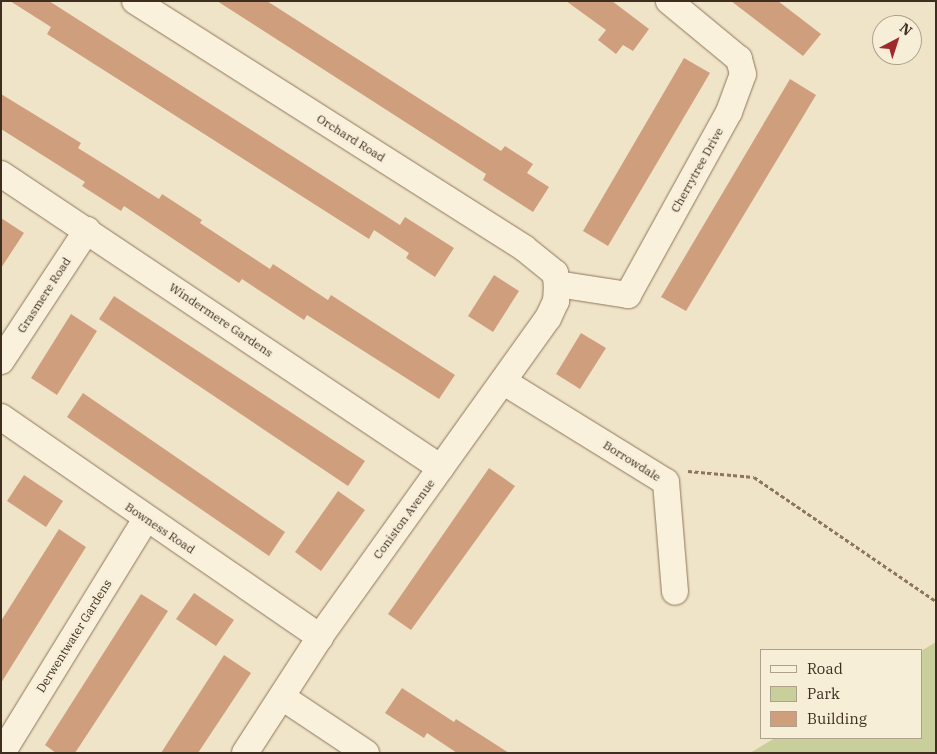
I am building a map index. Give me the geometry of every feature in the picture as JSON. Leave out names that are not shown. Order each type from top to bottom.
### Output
[{"type":"street","name":"Orchard Road","points":[[135,1],[524,248],[555,273],[558,284]]},
{"type":"street","name":"Cherrytree Drive","points":[[558,284],[628,295],[729,112],[743,74],[739,59],[669,1]]},
{"type":"street","name":"Windermere Gardens","points":[[1,174],[441,468]]},
{"type":"street","name":"Grasmere Road","points":[[1,361],[87,230]]},
{"type":"street","name":"Coniston Avenue","points":[[245,753],[320,637],[548,318],[556,301],[558,284]]},
{"type":"street","name":"Borrowdale","points":[[504,382],[666,482],[675,592]]},
{"type":"street","name":"Bowness Road","points":[[1,417],[146,519],[320,637]]},
{"type":"street","name":"Derwentwater Gardens","points":[[2,753],[146,519]]},
{"type":"street","points":[[282,697],[366,753]]},
{"type":"path","points":[[680,470],[754,477],[936,601]]},
{"type":"green space","points":[[936,642],[936,753],[750,753],[773,739],[922,739],[922,650]]},
{"type":"building","points":[[10,1],[49,1],[400,225],[405,217],[454,248],[435,277],[406,258],[409,253],[374,230],[369,239],[47,34],[51,27]]},
{"type":"building","points":[[217,1],[267,1],[501,151],[505,146],[533,164],[527,173],[549,187],[533,212],[483,180],[486,174]]},
{"type":"building","points":[[566,1],[612,1],[649,29],[633,51],[623,45],[616,54],[598,40],[606,30]]},
{"type":"building","points":[[731,1],[778,1],[821,34],[803,56]]},
{"type":"building","points":[[684,58],[710,73],[608,246],[583,231]]},
{"type":"building","points":[[790,79],[816,95],[686,311],[661,297]]},
{"type":"building","points":[[1,94],[81,143],[78,148],[159,199],[162,194],[202,220],[200,223],[270,269],[273,264],[328,300],[331,295],[455,375],[439,399],[307,315],[304,320],[242,279],[239,283],[124,206],[121,211],[82,186],[85,182],[1,129]]},
{"type":"building","points":[[1,218],[24,233],[1,268]]},
{"type":"building","points":[[494,275],[519,291],[493,332],[468,316]]},
{"type":"building","points":[[114,296],[365,461],[348,486],[99,319]]},
{"type":"building","points":[[71,314],[97,331],[57,395],[31,378]]},
{"type":"building","points":[[581,333],[606,348],[580,389],[556,374]]},
{"type":"building","points":[[83,393],[285,532],[269,556],[67,417]]},
{"type":"building","points":[[489,468],[515,486],[411,630],[388,614]]},
{"type":"building","points":[[24,475],[63,501],[46,527],[7,501]]},
{"type":"building","points":[[338,491],[365,510],[321,571],[295,552]]},
{"type":"building","points":[[59,529],[86,547],[1,683],[1,621]]},
{"type":"building","points":[[194,593],[234,620],[216,646],[176,619]]},
{"type":"building","points":[[141,594],[168,611],[75,753],[56,753],[45,745]]},
{"type":"building","points":[[224,655],[251,673],[198,753],[161,753]]},
{"type":"building","points":[[402,688],[454,722],[456,719],[509,753],[457,753],[427,733],[424,738],[385,713]]}]
